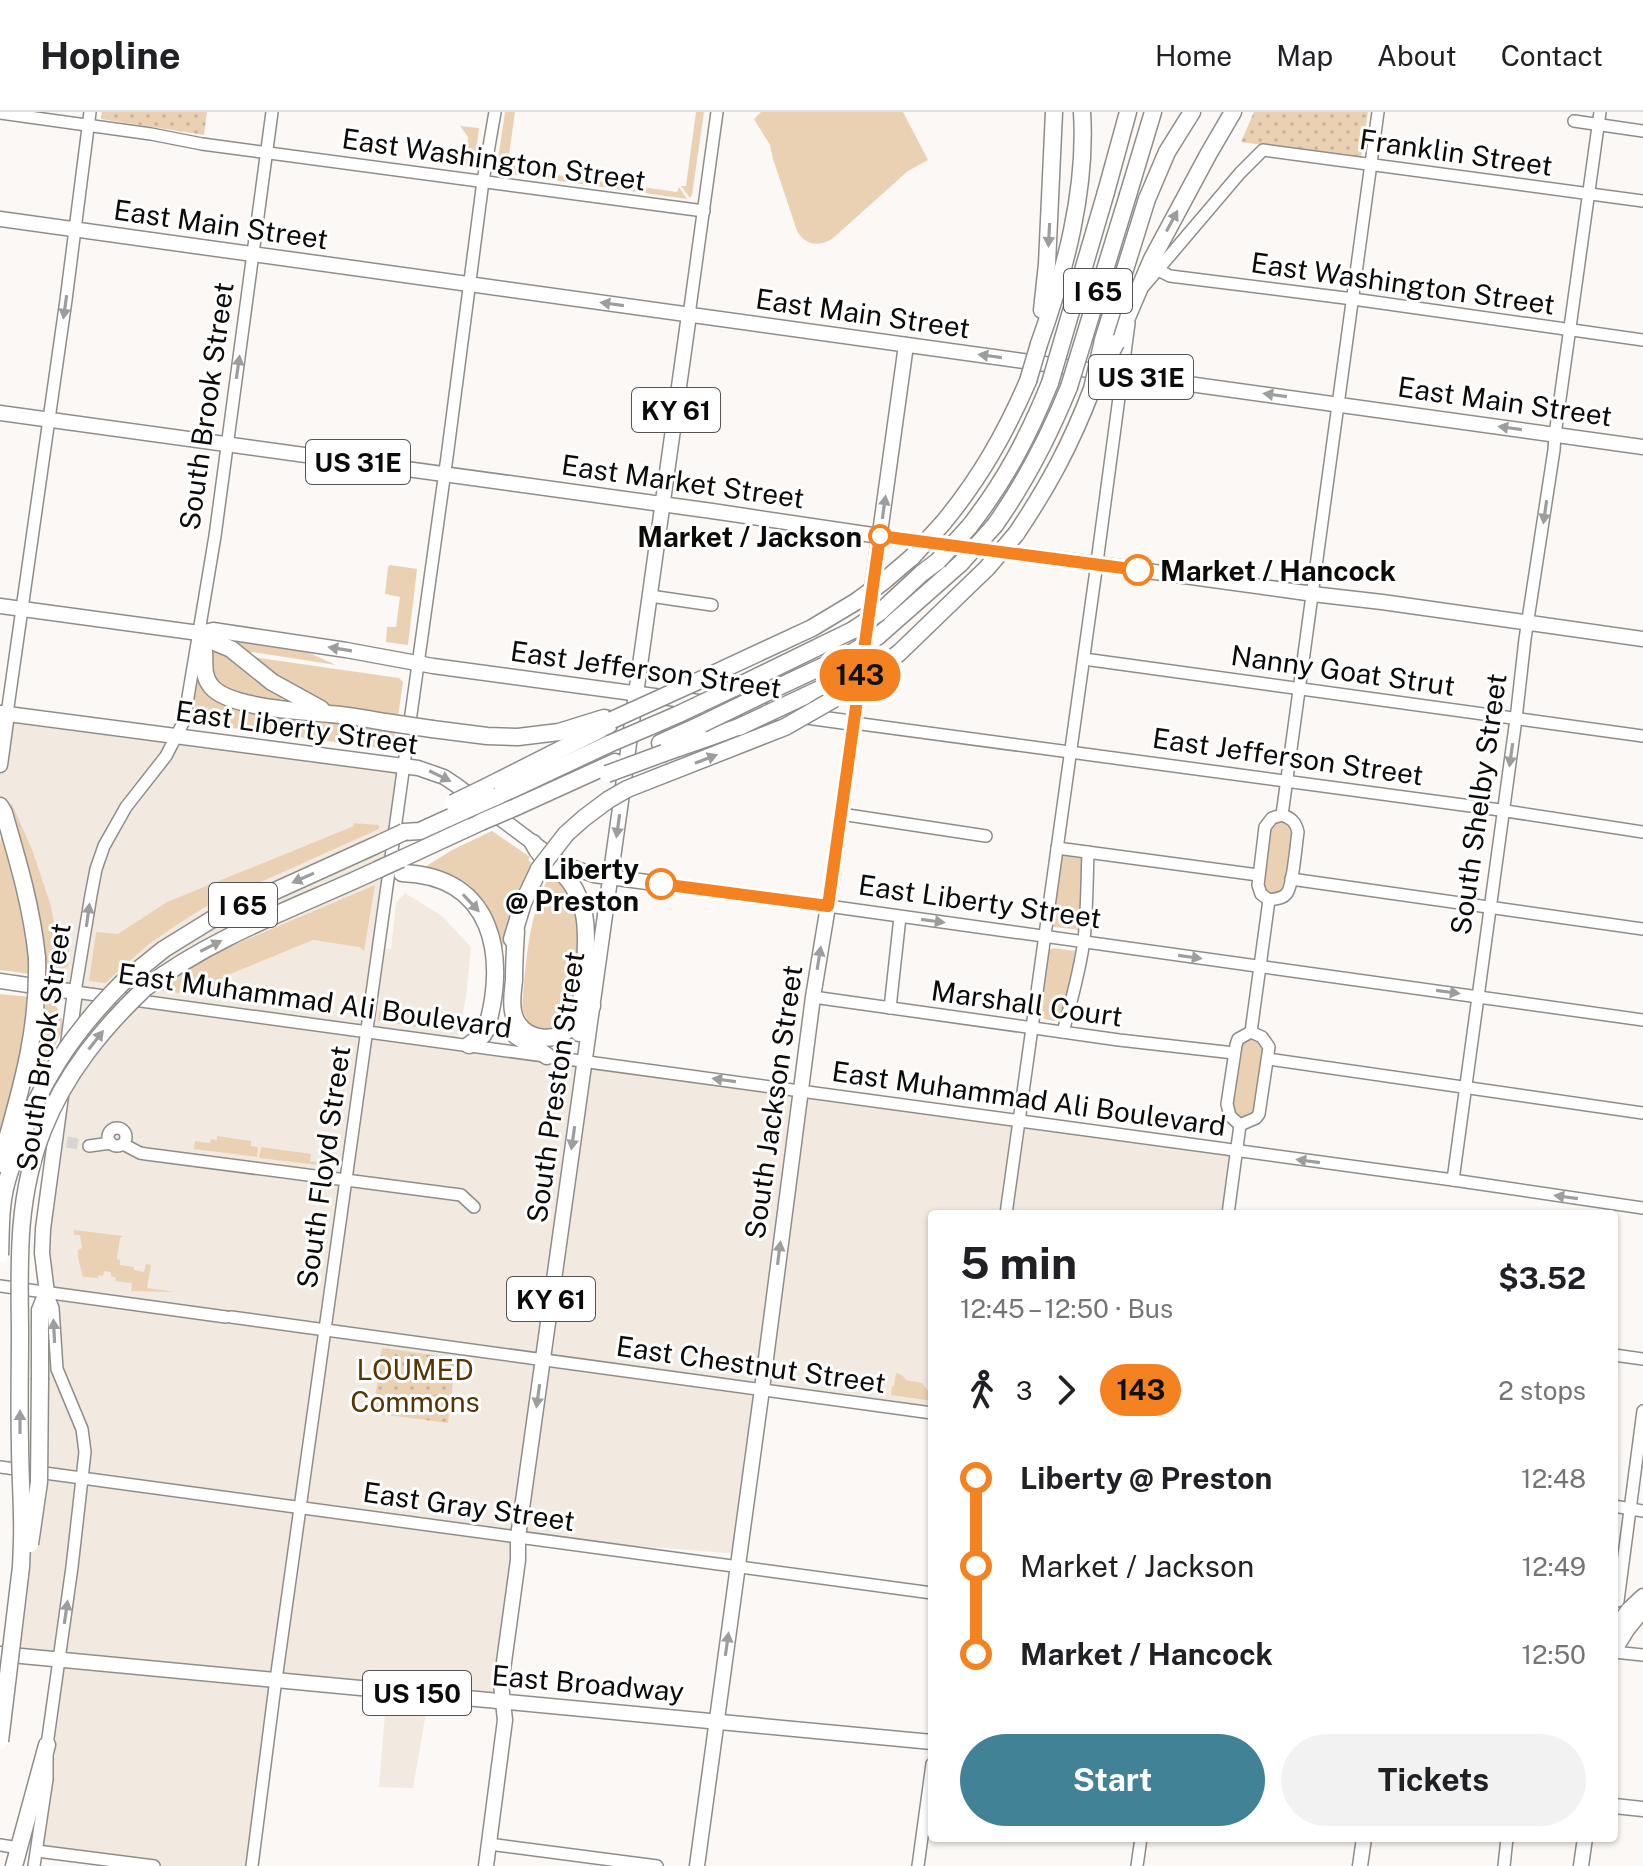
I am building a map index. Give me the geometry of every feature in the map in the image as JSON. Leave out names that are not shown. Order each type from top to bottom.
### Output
[{"type":"highway","points":[[1039,344],[1047,264],[1054,112]]},
{"type":"highway","points":[[199,633],[205,648],[204,663],[210,686],[235,701],[432,729],[531,737],[575,729],[604,718],[612,720],[812,628],[857,601],[912,557],[968,493],[1005,433],[1028,381],[1060,273],[1079,189],[1083,151],[1082,112]]},
{"type":"highway","name":"I 65","points":[[0,1255],[4,1193],[22,1133],[47,1077],[74,1035],[96,1009],[164,949],[211,920],[404,832],[420,831],[458,807],[679,714],[853,630],[880,612],[938,561],[991,499],[1022,448],[1050,383],[1128,112]]},
{"type":"highway","name":"I 65","points":[[0,1741],[22,1542],[19,1255],[24,1199],[43,1130],[66,1082],[93,1043],[145,988],[190,956],[271,917],[370,875],[402,866],[481,822],[662,748],[702,724],[851,653],[877,637],[961,563],[995,525],[1042,449],[1069,387],[1153,112]]},
{"type":"highway","points":[[1092,389],[1103,340],[1147,199],[1167,152],[1192,112]]},
{"type":"highway","points":[[1209,153],[1225,112]]},
{"type":"highway","points":[[547,1056],[525,1043],[510,1029],[503,1007],[511,942],[523,903],[539,869],[566,834],[608,800],[627,789],[785,727],[874,666],[899,653],[987,568],[1016,534],[1060,464],[1152,259],[1233,112]]},
{"type":"highway","points":[[199,633],[231,649],[272,682],[329,714]]},
{"type":"highway","points":[[662,748],[739,727],[805,696],[843,689]]},
{"type":"highway","points":[[492,792],[609,726],[612,720]]},
{"type":"highway","points":[[0,806],[34,924],[38,988],[33,1035],[0,1166],[4,1193]]},
{"type":"highway","points":[[516,931],[512,1008],[516,1023],[527,1033],[541,1039],[556,1038],[567,1031],[576,1018],[587,947],[586,927],[583,908],[573,887],[564,874],[539,856],[533,843]]},
{"type":"highway","points":[[402,866],[457,889],[476,907],[487,926],[495,950],[492,996],[486,1030],[469,1045]]},
{"type":"highway","points":[[525,1043],[542,1048],[564,1044],[578,1034],[592,1006]]},
{"type":"highway","points":[[12,1639],[39,1482],[40,1310],[47,1293]]},
{"type":"highway","points":[[14,1866],[47,1745]]},
{"type":"main road","name":"US 31E","points":[[0,219],[76,230]]},
{"type":"main road","name":"East Main Street","points":[[76,230],[1643,447]]},
{"type":"main road","name":"South Preston Street","points":[[486,1866],[505,1720],[501,1684],[518,1560],[518,1537],[689,315]]},
{"type":"main road","name":"South Jackson Street","points":[[697,1866],[813,997],[906,345]]},
{"type":"main road","name":"US 31E","points":[[0,413],[49,420]]},
{"type":"main road","name":"East Market Street","points":[[49,420],[1643,639]]},
{"type":"main road","name":"East Jefferson Street","points":[[0,606],[199,633],[213,630],[417,663],[854,723]]},
{"type":"main road","name":"East Liberty Street","points":[[4,714],[429,771],[444,777],[560,863],[594,875],[828,906]]},
{"type":"main road","points":[[0,765],[4,714]]},
{"type":"main road","points":[[0,981],[75,992]]},
{"type":"main road","name":"South Brook Street","points":[[47,1293],[43,1241],[61,1141],[75,992]]},
{"type":"main road","points":[[1618,1624],[1643,1596]]},
{"type":"main road","points":[[1618,1645],[1643,1610]]},
{"type":"main road","name":"East Broadway","points":[[0,1654],[928,1742]]},
{"type":"main road","points":[[1618,1806],[1643,1809]]},
{"type":"main road","points":[[1360,1866],[1363,1842]]},
{"type":"main road","points":[[1581,1866],[1584,1842]]},
{"type":"street","points":[[4,714],[23,609],[90,112]]},
{"type":"street","name":"South Brook Street","points":[[75,992],[96,869],[104,846],[126,807],[166,756],[184,721],[228,444],[272,112]]},
{"type":"street","name":"South Floyd Street","points":[[252,1866],[483,181],[495,112]]},
{"type":"street","points":[[689,315],[717,112]]},
{"type":"street","points":[[1282,815],[1378,112]]},
{"type":"street","name":"South Shelby Street","points":[[1453,1180],[1600,112]]},
{"type":"street","name":"East Washington Street","points":[[0,113],[267,153],[704,211]]},
{"type":"street","points":[[1574,121],[1643,131]]},
{"type":"street","name":"Franklin Street","points":[[1158,270],[1263,150],[1643,201]]},
{"type":"street","points":[[1007,1210],[1132,305],[1146,282],[1158,270]]},
{"type":"street","name":"East Washington Street","points":[[1158,270],[1170,276],[1643,340]]},
{"type":"street","points":[[650,596],[712,605]]},
{"type":"street","name":"Nanny Goat Strut","points":[[1084,659],[1643,736]]},
{"type":"street","name":"East Jefferson Street","points":[[854,723],[1643,832]]},
{"type":"street","points":[[841,814],[986,836]]},
{"type":"street","points":[[1282,815],[1297,825],[1298,832],[1291,879],[1285,897],[1269,900],[1259,891],[1258,875],[1265,827],[1272,818],[1282,815]]},
{"type":"street","points":[[1057,848],[1258,875]]},
{"type":"street","points":[[1063,1032],[1084,942],[1088,852]]},
{"type":"street","points":[[1291,879],[1643,929]]},
{"type":"street","points":[[1251,1032],[1269,900]]},
{"type":"street","name":"East Liberty Street","points":[[828,906],[1643,1020]]},
{"type":"street","points":[[890,1008],[900,917]]},
{"type":"street","name":"East Muhammad Ali Boulevard","points":[[75,992],[1643,1208]]},
{"type":"street","name":"Marshall Court","points":[[813,997],[1234,1053]]},
{"type":"street","points":[[1240,1125],[1230,1116],[1227,1104],[1238,1039],[1251,1032]]},
{"type":"street","points":[[1240,1125],[1259,1114],[1268,1059],[1269,1047],[1262,1037],[1251,1032]]},
{"type":"street","points":[[1268,1059],[1643,1113]]},
{"type":"street","points":[[1229,1210],[1240,1125]]},
{"type":"street","points":[[92,1146],[117,1143],[140,1153],[461,1195],[474,1207]]},
{"type":"street","name":"East Chestnut Street","points":[[0,1286],[928,1412]]},
{"type":"street","name":"South Brook Street","points":[[34,1866],[85,1452],[85,1436],[57,1369],[53,1308],[47,1293]]},
{"type":"street","points":[[1618,1356],[1643,1359]]},
{"type":"street","points":[[1618,1573],[1643,1411]]},
{"type":"street","name":"East Gray Street","points":[[0,1467],[928,1592]]},
{"type":"street","points":[[1618,1507],[1643,1511]]},
{"type":"street","points":[[1618,1652],[1643,1655]]},
{"type":"street","points":[[918,1866],[928,1793]]},
{"type":"street","points":[[1137,1866],[1140,1842]]},
{"type":"street","points":[[1504,1866],[1507,1842]]},
{"type":"street","points":[[489,1844],[657,1866]]},
{"type":"street","points":[[0,1845],[19,1848]]},
{"type":"street","points":[[37,1851],[154,1866]]},
{"type":"shaded area","points":[[7,714],[402,766],[378,948],[391,949],[396,903],[405,893],[442,916],[471,947],[457,1043],[1236,1151],[1229,1210],[928,1210],[928,1412],[762,1389],[740,1554],[520,1537],[503,1701],[429,1695],[413,1788],[379,1787],[387,1690],[276,1680],[252,1866],[154,1866],[37,1851],[59,1657],[11,1651],[37,1501],[44,1270],[75,992],[45,988],[0,801],[0,765]]},
{"type":"green space","points":[[102,112],[207,112],[204,135],[101,119]]},
{"type":"green space","points":[[505,112],[515,112],[508,162],[511,163],[497,166]]},
{"type":"green space","points":[[696,112],[704,112],[690,198],[681,186],[686,186]]},
{"type":"green space","points":[[761,112],[903,112],[928,160],[908,171],[832,239],[812,243],[797,231],[770,145],[754,119]]},
{"type":"green space","points":[[1254,112],[1368,112],[1361,158],[1241,142]]},
{"type":"green space","points":[[460,126],[479,128],[474,168],[440,162],[441,156],[456,158],[466,148],[468,137]]},
{"type":"green space","points":[[515,165],[515,169],[677,192],[679,187],[687,199],[496,172],[498,168]]},
{"type":"green space","points":[[390,565],[417,569],[408,645],[386,642],[387,627],[396,627],[400,597],[385,594]]},
{"type":"green space","points":[[223,637],[305,651],[336,665],[249,654]]},
{"type":"green space","points":[[210,650],[228,654],[281,697],[281,701],[225,690],[214,682]]},
{"type":"green space","points":[[252,657],[399,678],[403,682],[398,717],[349,711],[323,703],[291,686]]},
{"type":"green space","points":[[199,666],[206,689],[225,705],[395,732],[393,750],[188,722],[194,704]]},
{"type":"green space","points":[[8,804],[12,804],[33,852],[51,906],[58,944],[70,942],[68,966],[53,977],[42,976]]},
{"type":"green space","points":[[1276,821],[1285,821],[1294,829],[1285,891],[1272,894],[1262,887],[1269,828]]},
{"type":"green space","points":[[353,823],[379,825],[379,829],[205,907],[149,944],[105,983],[89,981],[96,932],[118,934],[167,902],[354,826]]},
{"type":"green space","points":[[2,826],[20,888],[31,974],[0,970]]},
{"type":"green space","points":[[492,831],[530,857],[528,860],[533,864],[512,914],[499,966],[496,934],[425,867]]},
{"type":"green space","points":[[1080,855],[1083,858],[1081,930],[1054,927],[1052,923],[1061,857]]},
{"type":"green space","points":[[556,872],[577,925],[578,962],[570,1013],[558,1027],[543,1030],[530,1023],[522,1007],[536,908],[549,876],[553,878]]},
{"type":"green space","points":[[375,885],[364,951],[359,947],[313,940],[228,975],[228,979],[222,978],[215,990],[219,998],[155,990],[175,975],[227,948]]},
{"type":"green space","points":[[1053,948],[1075,951],[1070,988],[1056,1021],[1039,1013],[1048,951]]},
{"type":"green space","points":[[0,994],[31,997],[25,1048],[0,1140]]},
{"type":"green space","points":[[42,999],[57,1007],[62,1029],[28,1086]]},
{"type":"green space","points":[[379,1011],[417,1016],[417,1021],[424,1022],[424,1028],[378,1021]]},
{"type":"green space","points":[[1256,1038],[1264,1047],[1254,1114],[1244,1117],[1232,1110],[1242,1041]]},
{"type":"green space","points":[[217,1136],[251,1141],[251,1146],[258,1147],[257,1157],[194,1149],[195,1141],[210,1143],[211,1139],[217,1140]]},
{"type":"green space","points":[[261,1147],[311,1154],[310,1161],[319,1162],[318,1165],[259,1158]]},
{"type":"green space","points":[[74,1230],[123,1236],[117,1259],[120,1265],[144,1272],[146,1264],[151,1265],[147,1288],[176,1292],[131,1291],[132,1283],[115,1281],[111,1272],[104,1271],[103,1276],[98,1275],[98,1278],[83,1277],[78,1258],[78,1250],[82,1248],[80,1235],[74,1235]]},
{"type":"green space","name":"LOUMED Commons","points":[[382,1348],[456,1358],[448,1423],[373,1413]]},
{"type":"green space","points":[[896,1373],[906,1380],[922,1383],[928,1391],[928,1400],[891,1395]]},
{"type":"tunnel","points":[[67,1142],[89,1146]]},
{"type":"bus line","name":"143","points":[[661,884],[828,906],[880,536],[1138,570]]},
{"type":"place","name":"Market / Jackson","points":[[880,536]]},
{"type":"place","name":"Market / Hancock","points":[[1138,570]]},
{"type":"place","name":"Liberty @ Preston","points":[[661,884]]}]
